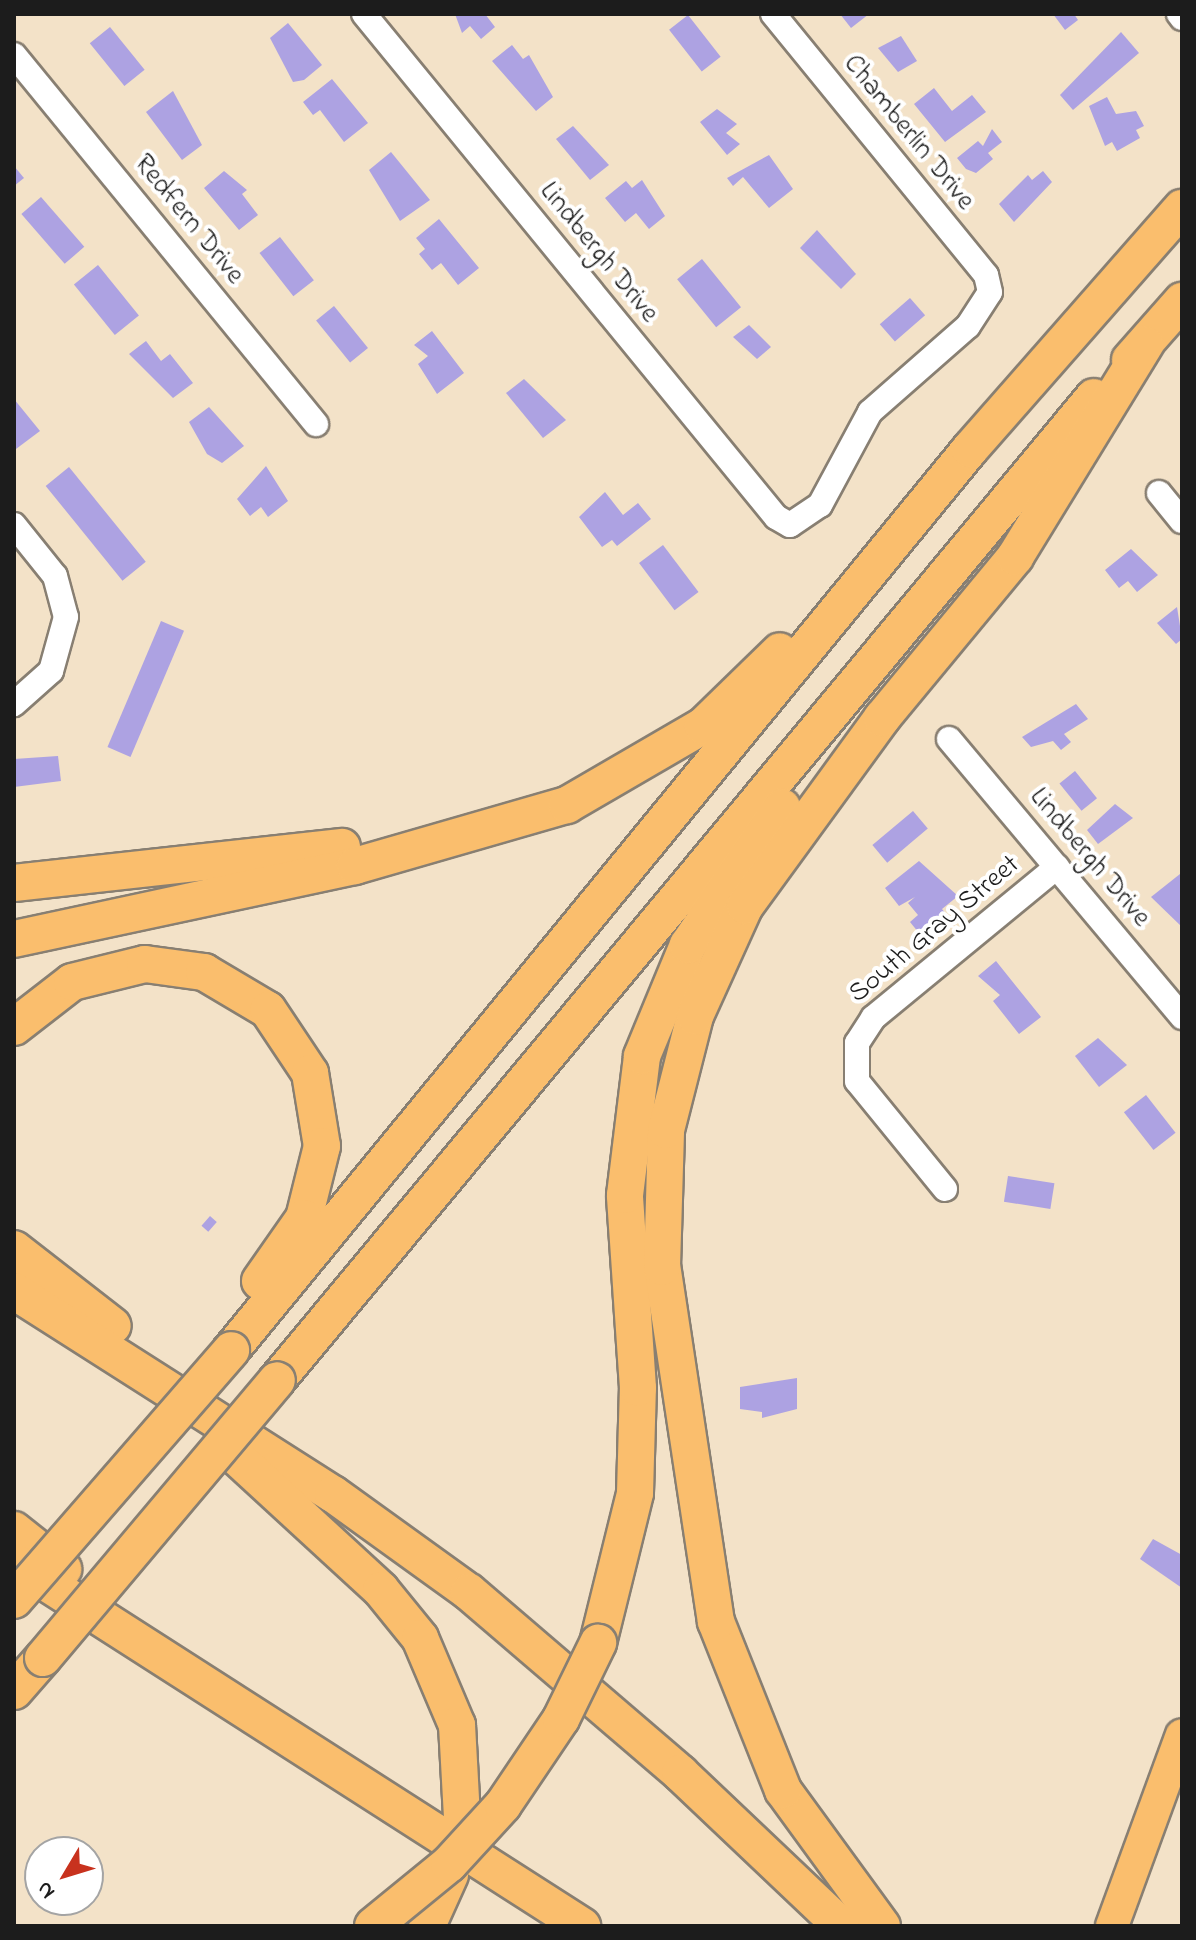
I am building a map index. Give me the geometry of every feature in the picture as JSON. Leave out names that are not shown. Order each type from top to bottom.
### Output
[{"type":"highway","points":[[223,1345],[970,449],[1182,208]]},
{"type":"highway","points":[[14,1691],[277,1380],[1075,416],[1145,345],[1182,301]]},
{"type":"highway","points":[[882,1926],[783,1790],[716,1622],[662,1267],[666,1130],[695,1016],[745,906],[882,718],[1015,557],[1145,345]]},
{"type":"highway","points":[[14,939],[507,826],[624,778],[726,707],[908,503],[970,449]]},
{"type":"highway","points":[[373,1926],[449,1864],[503,1805],[561,1719],[598,1643],[635,1493],[638,1388],[625,1195],[633,1107],[655,1017],[741,860],[1070,468]]},
{"type":"highway","points":[[14,883],[507,826]]},
{"type":"highway","points":[[14,1027],[72,982],[160,964],[245,992],[297,1046],[320,1117],[314,1192],[288,1244],[196,1390],[14,1600]]},
{"type":"highway","points":[[14,1249],[333,1494],[513,1626],[841,1926]]},
{"type":"highway","points":[[14,1294],[333,1494]]},
{"type":"highway","points":[[14,1294],[256,1472],[402,1613],[448,1694],[462,1758],[462,1817],[450,1875],[427,1926]]},
{"type":"highway","points":[[14,1530],[365,1785]]},
{"type":"highway","points":[[14,1562],[582,1926]]},
{"type":"main road","points":[[1112,1926],[1173,1788],[1182,1735]]},
{"type":"street","name":"Lindbergh Drive","points":[[364,14],[776,517],[790,525],[820,505],[870,412],[968,326],[990,292]]},
{"type":"street","name":"Chamberlin Drive","points":[[773,14],[986,275],[990,292]]},
{"type":"street","name":"Redfern Drive","points":[[14,55],[316,424]]},
{"type":"street","points":[[1159,493],[1182,521]]},
{"type":"street","points":[[14,525],[55,576],[66,617],[51,671],[14,704]]},
{"type":"street","name":"Lindbergh Drive","points":[[949,739],[1182,1017]]},
{"type":"street","name":"South Gray Street","points":[[945,1189],[857,1081],[857,1043],[873,1018],[1057,867]]},
{"type":"building","points":[[455,14],[485,14],[495,27],[481,39],[470,26],[462,33]]},
{"type":"building","points":[[840,14],[869,14],[851,28]]},
{"type":"building","points":[[1053,14],[1074,14],[1078,20],[1065,30]]},
{"type":"building","points":[[688,15],[721,57],[702,72],[669,30]]},
{"type":"building","points":[[288,23],[322,65],[304,80],[293,82],[270,38]]},
{"type":"building","points":[[110,27],[145,70],[124,86],[90,43]]},
{"type":"building","points":[[1121,32],[1139,53],[1073,110],[1060,95]]},
{"type":"building","points":[[901,36],[917,61],[898,72],[878,48]]},
{"type":"building","points":[[512,45],[523,59],[529,55],[553,97],[536,111],[492,61]]},
{"type":"building","points":[[332,79],[368,123],[344,142],[320,110],[313,115],[303,102]]},
{"type":"building","points":[[934,88],[952,111],[972,95],[986,112],[945,142],[914,104]]},
{"type":"building","points":[[173,91],[202,145],[182,160],[146,112]]},
{"type":"building","points":[[1107,97],[1116,114],[1136,111],[1144,126],[1136,130],[1140,138],[1117,151],[1112,142],[1105,146],[1089,106]]},
{"type":"building","points":[[717,109],[737,124],[726,133],[740,144],[727,155],[700,122]]},
{"type":"building","points":[[573,126],[609,165],[590,180],[556,139]]},
{"type":"building","points":[[992,129],[1002,142],[988,153],[993,159],[976,173],[966,169],[957,158],[978,141],[983,146]]},
{"type":"building","points":[[391,152],[430,200],[400,221],[369,170]]},
{"type":"building","points":[[769,155],[793,189],[769,208],[743,177],[733,186],[727,178]]},
{"type":"building","points":[[14,166],[24,178],[14,186]]},
{"type":"building","points":[[224,171],[247,190],[242,194],[258,215],[239,230],[204,188]]},
{"type":"building","points":[[1043,171],[1052,182],[1014,222],[999,204],[1028,175],[1032,180]]},
{"type":"building","points":[[642,180],[665,216],[649,229],[636,213],[625,222],[605,198],[626,181],[632,188]]},
{"type":"building","points":[[41,197],[84,247],[65,264],[21,214]]},
{"type":"building","points":[[439,219],[479,268],[458,285],[441,263],[432,270],[419,254],[425,249],[416,238]]},
{"type":"building","points":[[817,230],[856,274],[841,289],[800,248]]},
{"type":"building","points":[[280,237],[314,280],[293,296],[260,253]]},
{"type":"building","points":[[702,259],[741,307],[716,327],[677,279]]},
{"type":"building","points":[[98,265],[139,316],[115,335],[74,285]]},
{"type":"building","points":[[910,298],[925,315],[895,342],[880,324]]},
{"type":"building","points":[[334,306],[368,348],[350,362],[316,320]]},
{"type":"building","points":[[749,325],[771,347],[757,359],[733,337]]},
{"type":"building","points":[[432,331],[464,373],[437,394],[418,364],[428,356],[414,345]]},
{"type":"building","points":[[146,341],[161,361],[170,354],[193,383],[173,398],[129,354]]},
{"type":"building","points":[[524,379],[566,420],[543,438],[506,393]]},
{"type":"building","points":[[14,399],[40,431],[16,449],[14,446]]},
{"type":"building","points":[[209,407],[244,446],[222,463],[207,454],[189,422]]},
{"type":"building","points":[[266,466],[288,501],[268,517],[261,507],[250,516],[237,499]]},
{"type":"building","points":[[69,467],[146,562],[122,581],[46,486]]},
{"type":"building","points":[[605,492],[623,515],[638,503],[651,519],[617,546],[612,540],[602,547],[579,517]]},
{"type":"building","points":[[663,545],[699,592],[675,610],[639,563]]},
{"type":"building","points":[[1131,549],[1158,575],[1137,592],[1128,581],[1119,588],[1105,570]]},
{"type":"building","points":[[1177,607],[1182,639],[1176,644],[1157,623]]},
{"type":"building","points":[[161,621],[184,631],[130,757],[107,747]]},
{"type":"building","points":[[1076,704],[1088,719],[1064,734],[1071,742],[1061,750],[1053,741],[1031,747],[1022,737]]},
{"type":"building","points":[[58,756],[61,781],[14,787],[14,759]]},
{"type":"building","points":[[1075,771],[1097,798],[1081,811],[1059,784]]},
{"type":"building","points":[[1115,804],[1133,818],[1098,844],[1087,830]]},
{"type":"building","points":[[913,811],[928,829],[887,863],[872,845]]},
{"type":"building","points":[[919,861],[958,896],[942,909],[949,918],[923,938],[910,922],[918,915],[908,903],[915,897],[899,906],[885,888]]},
{"type":"building","points":[[1180,874],[1182,877],[1182,927],[1151,897]]},
{"type":"building","points":[[996,961],[1041,1017],[1019,1034],[993,1001],[1000,995],[978,976]]},
{"type":"building","points":[[1098,1038],[1127,1065],[1099,1087],[1075,1056]]},
{"type":"building","points":[[1146,1095],[1176,1133],[1153,1150],[1124,1112]]},
{"type":"building","points":[[1008,1176],[1054,1183],[1050,1209],[1004,1202]]},
{"type":"building","points":[[210,1216],[217,1222],[208,1232],[201,1226]]},
{"type":"building","points":[[797,1378],[797,1409],[762,1418],[762,1412],[740,1409],[740,1387]]},
{"type":"building","points":[[1153,1539],[1182,1555],[1182,1588],[1140,1559]]}]
